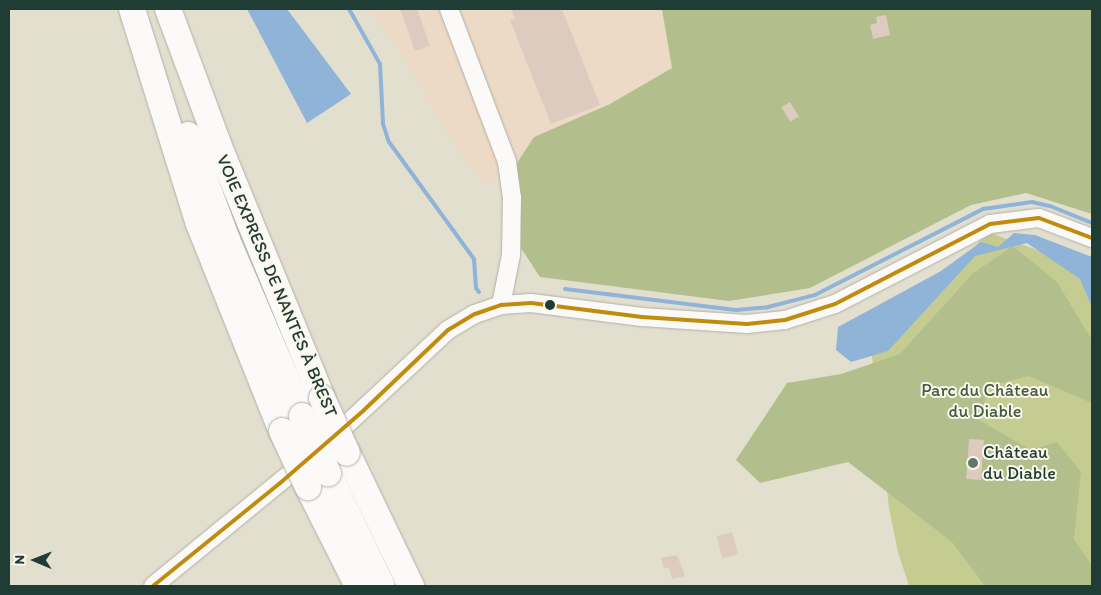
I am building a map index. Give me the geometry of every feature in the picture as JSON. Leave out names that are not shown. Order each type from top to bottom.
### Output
[{"type":"highway","points":[[132,9],[199,224],[292,424]]},
{"type":"highway","name":"VOIE EXPRESS DE NANTES À BREST","points":[[145,9],[292,424],[318,480],[382,586]]},
{"type":"highway","name":"VOIE EXPRESS DE NANTES À BREST","points":[[168,9],[218,144],[322,398],[411,586]]},
{"type":"highway","points":[[318,480],[358,586]]},
{"type":"street","points":[[449,9],[507,162],[512,198],[511,255],[501,305]]},
{"type":"street","points":[[153,586],[279,484],[363,411],[448,330],[475,314],[501,305],[531,303],[642,317],[747,324],[785,320],[835,304],[990,224],[1039,218],[1092,238]]},
{"type":"shaded area","points":[[368,9],[662,9],[672,68],[610,104],[535,137],[517,163],[487,185],[459,153],[396,46]]},
{"type":"green space","points":[[662,9],[1092,9],[1092,214],[1026,193],[971,205],[810,288],[729,301],[540,277],[521,248],[517,163],[534,137],[610,104],[672,68]]},
{"type":"green space","name":"Parc du Château du Diable","points":[[988,232],[1059,258],[1080,279],[1092,299],[1092,586],[909,586],[898,552],[889,508],[871,348],[905,324]]},
{"type":"green space","name":"Parc du Château du Diable","points":[[1013,246],[1057,282],[1092,340],[1092,403],[1029,376],[989,386],[979,420],[1031,450],[1057,442],[1081,472],[1074,539],[1092,566],[1092,586],[985,586],[952,542],[848,462],[760,483],[736,460],[787,383],[841,374],[900,354],[972,274]]},
{"type":"water","points":[[247,9],[287,9],[351,94],[307,123]]},
{"type":"water","points":[[1014,233],[1035,235],[1092,257],[1092,307],[1080,279],[1027,243],[975,256],[888,351],[851,362],[836,350],[838,327],[941,271],[981,242],[998,247]]},
{"type":"building","points":[[400,9],[417,9],[430,46],[415,51]]},
{"type":"building","points":[[511,9],[562,9],[600,105],[551,124],[510,20],[515,19]]},
{"type":"building","points":[[886,15],[890,35],[873,39],[870,25],[877,23],[876,17]]},
{"type":"building","points":[[790,102],[799,117],[790,122],[781,107]]},
{"type":"building","name":"Château du Diable","points":[[969,439],[984,440],[981,480],[966,479]]},
{"type":"building","points":[[732,532],[738,554],[722,558],[717,536]]},
{"type":"building","points":[[677,555],[685,576],[672,579],[669,567],[664,569],[661,558]]},
{"type":"waterway","points":[[349,9],[380,64],[383,124],[389,142],[474,259],[476,288],[479,292]]},
{"type":"waterway","points":[[565,289],[736,310],[768,307],[815,295],[983,209],[1032,202],[1050,206],[1092,223]]},
{"type":"transit line","points":[[153,586],[279,484],[363,411],[448,330],[475,314],[501,305],[531,303],[642,317],[747,324],[785,320],[835,304],[990,224],[1039,218],[1092,238]]},
{"type":"place","name":"Château du Diable","points":[[973,463]]}]
